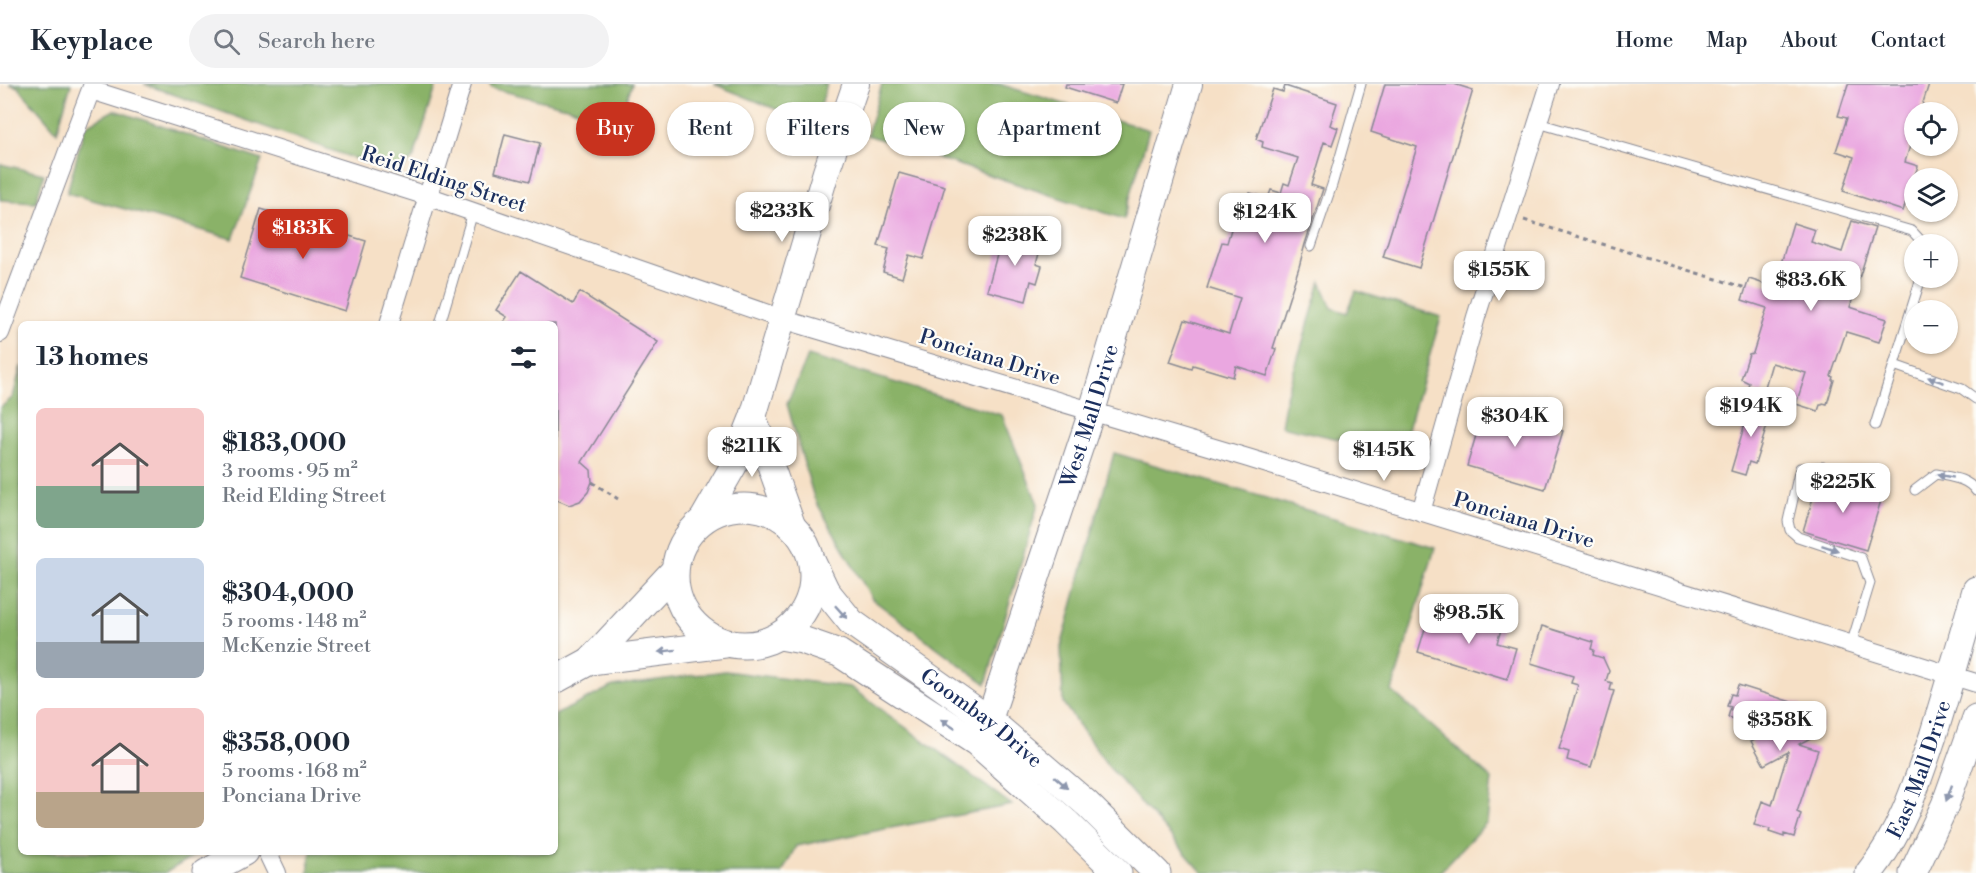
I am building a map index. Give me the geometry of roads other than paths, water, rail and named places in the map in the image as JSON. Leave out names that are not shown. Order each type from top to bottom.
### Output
[{"type":"main road","points":[[590,661],[725,644],[744,646],[762,644],[780,636],[796,622],[808,604],[813,583],[812,562],[804,542],[792,525],[776,514],[758,508],[739,507],[721,510],[704,519],[683,542],[677,556],[674,571],[676,595],[687,616],[704,633],[725,644]]},
{"type":"main road","name":"Goombay Drive","points":[[812,562],[826,591],[851,622],[983,731],[1086,804],[1157,873]]},
{"type":"main road","points":[[558,678],[590,661],[674,571]]},
{"type":"main road","name":"East Mall Drive","points":[[1869,873],[1881,859],[1907,807],[1964,680],[1976,590]]},
{"type":"main road","name":"Goombay Drive","points":[[780,636],[802,640],[839,653],[983,731],[1066,822],[1118,873]]},
{"type":"main road","name":"East Mall Drive","points":[[1913,873],[1945,805],[1976,718]]},
{"type":"main road","points":[[206,873],[239,855]]},
{"type":"street","points":[[389,321],[462,84]]},
{"type":"street","points":[[704,519],[734,465],[753,417],[826,172],[856,84]]},
{"type":"street","name":"West Mall Drive","points":[[983,731],[1092,411],[1189,84]]},
{"type":"street","points":[[1421,512],[1476,317],[1550,84]]},
{"type":"street","points":[[0,333],[92,87]]},
{"type":"street","name":"Reid Elding Street","points":[[92,87],[427,196],[782,319]]},
{"type":"street","name":"Ponciana Drive","points":[[782,319],[1092,411],[1964,680]]},
{"type":"street","points":[[753,417],[792,525]]},
{"type":"street","points":[[268,855],[277,873]]},
{"type":"lane","points":[[1311,246],[1361,84]]},
{"type":"lane","points":[[1538,123],[1912,231],[1915,234]]},
{"type":"lane","points":[[441,321],[473,212]]},
{"type":"lane","points":[[1875,425],[1918,288]]},
{"type":"lane","points":[[1894,365],[1962,389],[1976,399]]},
{"type":"lane","points":[[1823,467],[1800,468],[1788,521],[1790,530],[1798,537],[1861,558],[1870,583],[1851,645]]},
{"type":"lane","points":[[1915,490],[1936,474],[1961,479],[1976,491]]}]
